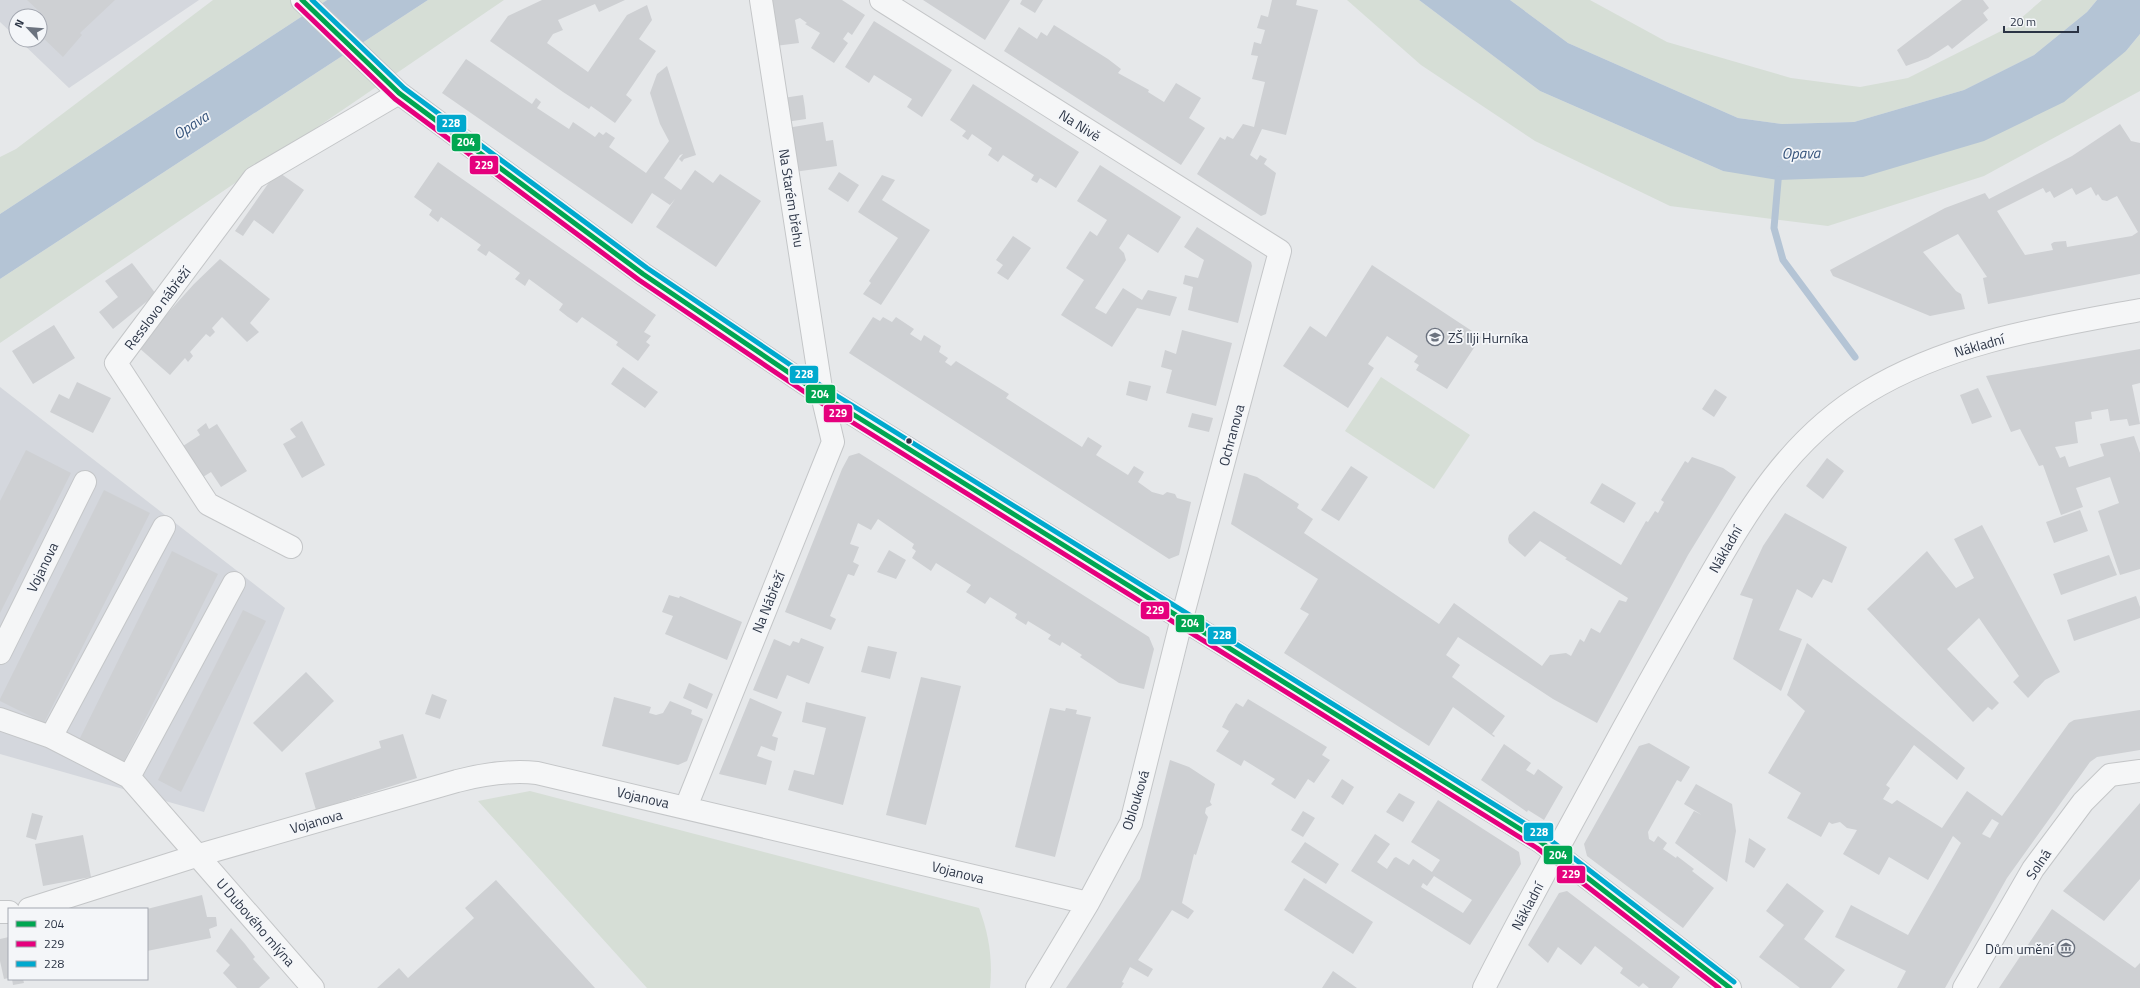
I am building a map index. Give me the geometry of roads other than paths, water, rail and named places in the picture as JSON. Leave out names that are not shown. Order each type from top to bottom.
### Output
[{"type":"street","points":[[302,0],[398,93],[643,274],[822,395],[1536,839],[1730,988]]},
{"type":"street","name":"Na Starém břehu","points":[[761,0],[822,395]]},
{"type":"street","name":"Na Nivě","points":[[881,0],[1280,251]]},
{"type":"street","name":"Resslovo nábřeží","points":[[291,547],[208,504],[116,363],[254,178],[398,93]]},
{"type":"street","name":"Ochranova","points":[[1182,618],[1280,251]]},
{"type":"street","name":"Nákladní","points":[[1484,988],[1555,853],[1667,650],[1744,517],[1763,489],[1792,455],[1818,428],[1844,407],[1868,391],[1922,364],[1971,346],[2035,330],[2140,310]]},
{"type":"street","name":"Na Nábřeží","points":[[686,807],[833,442],[822,395]]},
{"type":"street","name":"Vojanova","points":[[0,653],[85,482]]},
{"type":"street","points":[[51,737],[164,527]]},
{"type":"street","points":[[129,776],[234,583]]},
{"type":"street","name":"Oblouková","points":[[1037,988],[1088,903],[1131,823],[1182,618]]},
{"type":"street","points":[[0,719],[51,737],[129,776],[199,855]]},
{"type":"street","name":"Vojanova","points":[[32,908],[199,855],[457,781],[494,772],[515,771],[537,772],[1088,903]]},
{"type":"street","name":"Solná","points":[[1964,988],[2033,869],[2083,802],[2110,775],[2140,771]]},
{"type":"street","name":"U Dubového mlýna","points":[[199,855],[313,988]]},
{"type":"water","name":"Opava","points":[[327,0],[428,0],[0,279],[0,214]]},
{"type":"water","name":"Opava","points":[[1419,0],[1510,0],[1568,43],[1738,118],[1782,124],[1854,122],[1964,90],[2034,55],[2087,12],[2097,0],[2140,0],[2140,34],[2126,51],[2064,102],[1984,141],[1863,177],[1778,180],[1723,171],[1540,91]]},
{"type":"waterway","points":[[1779,170],[1774,228],[1783,260],[1855,357]]},
{"type":"place","name":"ZŠ Ilji Hurníka","points":[[1435,337]]},
{"type":"place","name":"Dům umění","points":[[2066,948]]}]
